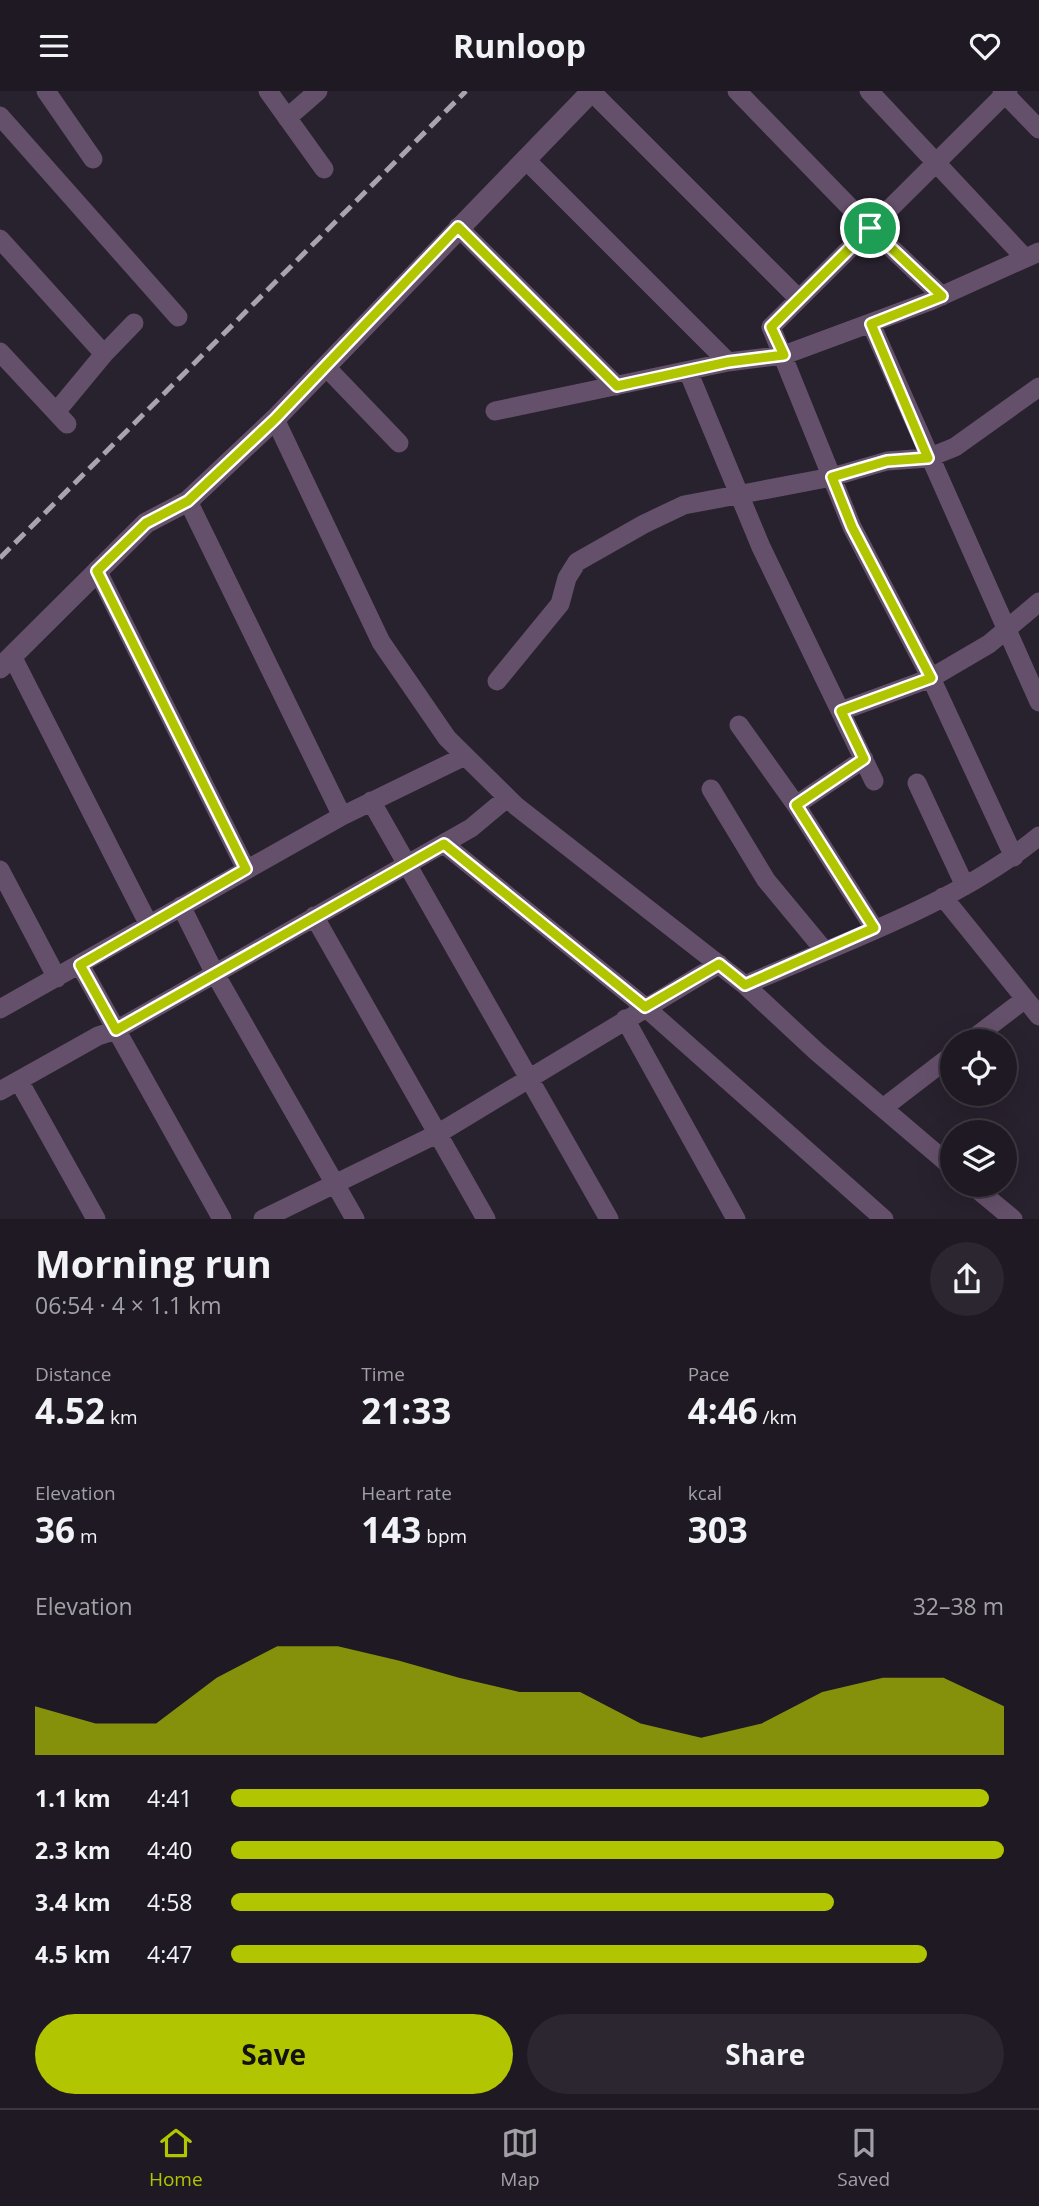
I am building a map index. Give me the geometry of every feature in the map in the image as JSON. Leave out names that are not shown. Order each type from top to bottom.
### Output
[{"type":"street","points":[[46,91],[93,159]]},
{"type":"street","points":[[268,91],[324,169]]},
{"type":"street","points":[[287,118],[318,91]]},
{"type":"street","points":[[149,925],[6,662],[146,523],[188,501],[275,419],[592,91],[799,299]]},
{"type":"street","points":[[737,91],[870,228],[942,296]]},
{"type":"street","points":[[495,411],[728,362],[784,355],[942,296],[1032,255],[936,163],[869,91]]},
{"type":"street","points":[[745,985],[943,898],[1030,849],[931,678],[852,527],[771,327],[1005,92],[1039,129]]},
{"type":"street","points":[[0,116],[178,317]]},
{"type":"street","points":[[525,159],[728,362]]},
{"type":"street","points":[[458,227],[617,386]]},
{"type":"street","points":[[0,239],[103,353]]},
{"type":"street","points":[[0,352],[61,418],[103,353],[134,323]]},
{"type":"street","points":[[871,324],[928,458],[1039,702]]},
{"type":"street","points":[[325,366],[399,443]]},
{"type":"street","points":[[688,371],[761,547],[874,781]]},
{"type":"street","points":[[497,681],[560,604],[567,578],[577,562],[684,505],[832,477],[887,461],[928,458],[955,447],[1039,387]]},
{"type":"street","points":[[275,419],[382,642],[447,739],[507,798],[745,985],[940,1157]]},
{"type":"street","points":[[188,501],[342,816]]},
{"type":"street","points":[[97,571],[246,869]]},
{"type":"street","points":[[841,711],[931,678],[1006,631],[1039,602]]},
{"type":"street","points":[[739,725],[796,805],[874,928]]},
{"type":"street","points":[[0,1009],[342,816],[464,756]]},
{"type":"street","points":[[796,805],[864,759]]},
{"type":"street","points":[[917,783],[965,885]]},
{"type":"street","points":[[711,789],[766,880],[824,950]]},
{"type":"street","points":[[0,1091],[99,1036],[116,1030],[214,972],[444,844],[471,828],[507,798]]},
{"type":"street","points":[[372,801],[609,1219]]},
{"type":"street","points":[[444,844],[645,1007],[884,1219]]},
{"type":"street","points":[[0,870],[57,978]]},
{"type":"street","points":[[943,898],[1039,1016]]},
{"type":"street","points":[[181,906],[214,972],[355,1219]]},
{"type":"street","points":[[314,916],[486,1219]]},
{"type":"street","points":[[263,1219],[439,1133],[719,964]]},
{"type":"street","points":[[80,965],[222,1219]]},
{"type":"street","points":[[986,1029],[1025,999]]},
{"type":"street","points":[[625,1019],[736,1219]]},
{"type":"street","points":[[883,1108],[940,1064]]},
{"type":"street","points":[[19,1081],[96,1219]]},
{"type":"street","points":[[850,1191],[860,1219]]},
{"type":"street","points":[[986,1197],[1013,1219]]},
{"type":"railway","points":[[0,558],[466,91]]},
{"type":"route","points":[[458,227],[617,386],[728,362],[784,355],[771,327],[870,228],[942,296],[871,324],[928,458],[887,461],[832,477],[852,527],[931,678],[841,711],[864,759],[796,805],[874,928],[745,985],[719,964],[645,1007],[444,844],[339,901],[116,1030],[80,965],[246,869],[97,571],[146,523],[188,501],[275,419],[458,227]]}]
